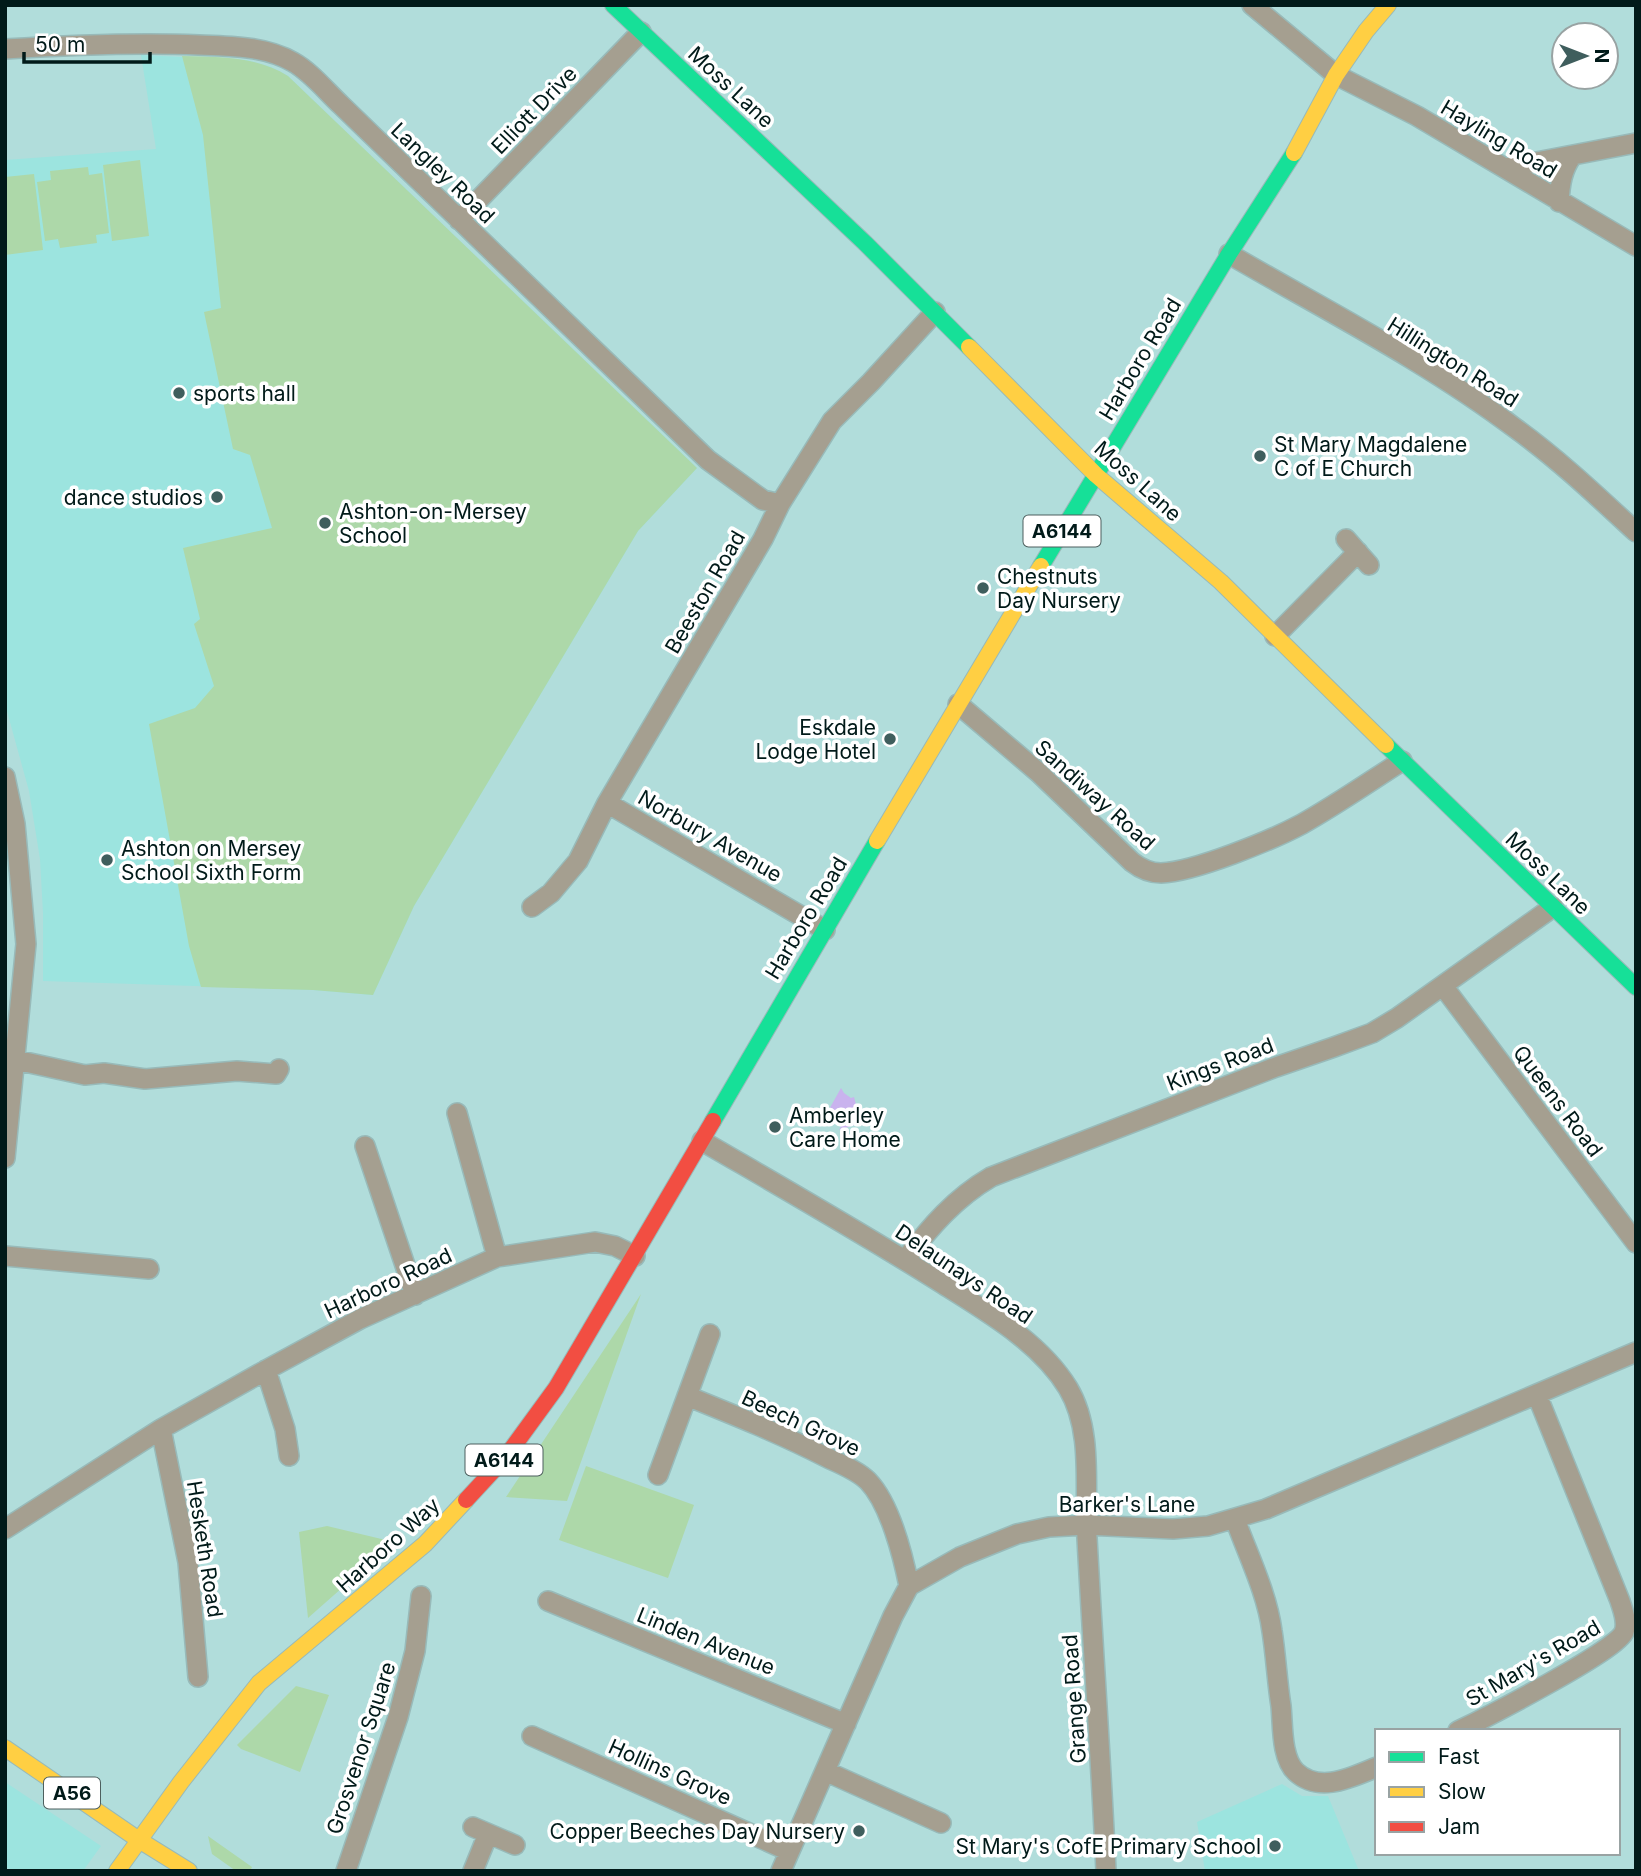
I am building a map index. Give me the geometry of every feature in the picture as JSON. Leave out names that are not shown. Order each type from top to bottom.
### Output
[{"type":"main road","name":"Moss Lane","points":[[613,5],[934,312],[1096,475],[1221,582],[1636,987]]},
{"type":"main road","name":"Harboro Road","points":[[635,1256],[958,704],[1229,254],[1298,147],[1336,75],[1366,31],[1388,5]]},
{"type":"main road","name":"Harboro Way","points":[[139,1840],[213,1740],[259,1684],[425,1544],[505,1458],[556,1388],[635,1256]]},
{"type":"main road","name":"A56","points":[[5,1748],[189,1871]]},
{"type":"main road","name":"A6144","points":[[117,1871],[139,1840]]},
{"type":"street","name":"Hayling Road","points":[[1252,5],[1336,75],[1417,116],[1636,246]]},
{"type":"street","name":"Elliott Drive","points":[[459,220],[641,32]]},
{"type":"street","name":"Langley Road","points":[[5,49],[150,43],[248,48],[294,62],[708,460],[763,500],[780,504]]},
{"type":"street","points":[[1505,167],[1636,143]]},
{"type":"street","points":[[1559,201],[1562,176],[1572,156]]},
{"type":"street","name":"Hillington Road","points":[[1229,254],[1453,385],[1516,428],[1582,482],[1636,532]]},
{"type":"street","name":"Beeston Road","points":[[531,907],[551,893],[578,861],[607,803],[763,539],[780,504],[832,421],[872,382],[934,312]]},
{"type":"street","points":[[1275,636],[1358,552]]},
{"type":"street","name":"Sandiway Road","points":[[958,704],[1038,772],[1132,862],[1141,869],[1159,873],[1182,870],[1273,838],[1303,824],[1402,761]]},
{"type":"street","points":[[5,777],[15,824],[26,944],[5,1158]]},
{"type":"street","name":"Norbury Avenue","points":[[607,803],[825,930]]},
{"type":"street","name":"Kings Road","points":[[905,1260],[943,1214],[969,1190],[991,1177],[1372,1032],[1397,1018],[1553,907]]},
{"type":"street","name":"Queens Road","points":[[1443,986],[1636,1243]]},
{"type":"street","points":[[16,1060],[85,1075],[104,1073],[145,1079],[237,1071],[274,1077]]},
{"type":"street","points":[[457,1113],[498,1257]]},
{"type":"street","name":"Delaunays Road","points":[[702,1141],[905,1260],[997,1319],[1038,1352],[1069,1390],[1080,1419],[1085,1452],[1086,1525]]},
{"type":"street","points":[[365,1146],[415,1295]]},
{"type":"street","name":"Harboro Road","points":[[5,1529],[160,1429],[266,1370],[360,1319],[498,1257],[594,1242],[615,1245],[635,1256]]},
{"type":"street","points":[[5,1256],[149,1269]]},
{"type":"street","points":[[658,1475],[710,1334]]},
{"type":"street","name":"Barker's Lane","points":[[909,1586],[960,1557],[1017,1534],[1049,1527],[1086,1525],[1173,1529],[1208,1526],[1235,1519],[1266,1509],[1636,1352]]},
{"type":"street","points":[[266,1370],[285,1429],[289,1456]]},
{"type":"street","name":"St Mary's Road","points":[[1462,1729],[1496,1713],[1584,1662],[1616,1643],[1624,1634],[1626,1619],[1620,1601],[1537,1395]]},
{"type":"street","name":"Beech Grove","points":[[687,1396],[779,1434],[867,1480],[882,1502],[889,1519],[909,1586]]},
{"type":"street","name":"Hesketh Road","points":[[160,1429],[188,1562],[198,1677]]},
{"type":"street","points":[[1235,1519],[1266,1605],[1272,1630],[1285,1747],[1294,1770],[1305,1779],[1332,1783],[1375,1768]]},
{"type":"street","name":"Grange Road","points":[[1086,1525],[1106,1871]]},
{"type":"street","points":[[780,1871],[893,1616],[909,1586]]},
{"type":"street","name":"Grosvenor Square","points":[[346,1871],[398,1717],[415,1651],[421,1596]]},
{"type":"street","name":"Linden Avenue","points":[[548,1601],[846,1724]]},
{"type":"street","name":"Hollins Grove","points":[[532,1736],[789,1851]]},
{"type":"street","points":[[825,1771],[941,1823]]},
{"type":"street","points":[[473,1871],[481,1830],[515,1845]]},
{"type":"shaded area","name":"Ashton-on-Mersey School","points":[[141,55],[246,60],[271,67],[288,76],[697,468],[638,531],[414,906],[373,995],[313,990],[43,981],[40,859],[29,791],[5,704],[5,160],[156,149]]},
{"type":"shaded area","points":[[841,1088],[851,1098],[854,1097],[861,1123],[839,1130],[843,1123],[841,1115],[827,1113]]},
{"type":"shaded area","points":[[5,1782],[101,1846],[83,1871],[12,1871],[5,1866]]},
{"type":"shaded area","name":"St Mary's CofE Primary School","points":[[1282,1784],[1302,1796],[1328,1796],[1359,1871],[1205,1871],[1197,1822]]},
{"type":"green space","name":"Ashton-on-Mersey School","points":[[182,56],[250,61],[276,69],[288,76],[697,468],[638,531],[414,906],[373,995],[313,990],[201,987],[189,946],[149,724],[195,708],[214,686],[194,624],[200,619],[183,548],[272,528],[250,455],[233,449],[204,312],[221,308],[203,135]]},
{"type":"green space","points":[[140,160],[149,236],[112,241],[103,165]]},
{"type":"green space","points":[[88,167],[89,175],[102,173],[109,233],[96,235],[97,243],[60,248],[58,239],[45,241],[37,182],[51,180],[50,171]]},
{"type":"green space","points":[[34,174],[43,250],[5,255],[5,177]]},
{"type":"green space","points":[[641,1294],[567,1501],[506,1497]]},
{"type":"green space","points":[[586,1466],[694,1505],[668,1578],[559,1540]]},
{"type":"green space","points":[[327,1526],[394,1542],[308,1618],[299,1532]]},
{"type":"green space","points":[[296,1686],[329,1695],[300,1772],[241,1749],[237,1745]]},
{"type":"green space","points":[[208,1836],[252,1867],[250,1871],[236,1871],[212,1854]]},
{"type":"traffic: fast","points":[[613,5],[865,243],[969,347]]},
{"type":"traffic: fast","points":[[1041,566],[1229,254],[1294,153]]},
{"type":"traffic: fast","points":[[1386,745],[1636,987]]},
{"type":"traffic: fast","points":[[713,1121],[877,841]]},
{"type":"traffic: slow","points":[[1294,153],[1336,75],[1366,31],[1388,5]]},
{"type":"traffic: slow","points":[[969,347],[1096,475],[1221,582],[1386,745]]},
{"type":"traffic: slow","points":[[877,841],[1041,566]]},
{"type":"traffic: slow","points":[[117,1871],[181,1782],[259,1683],[425,1544],[466,1500]]},
{"type":"traffic: slow","points":[[5,1748],[189,1871]]},
{"type":"traffic: jam","points":[[466,1500],[505,1458],[556,1388],[713,1121]]},
{"type":"place","name":"sports hall","points":[[179,393]]},
{"type":"place","name":"St Mary Magdalene C of E Church","points":[[1260,456]]},
{"type":"place","name":"dance studios","points":[[217,497]]},
{"type":"place","name":"Ashton-on-Mersey School","points":[[325,523]]},
{"type":"place","name":"Chestnuts Day Nursery","points":[[983,588]]},
{"type":"place","name":"Eskdale Lodge Hotel","points":[[890,739]]},
{"type":"place","name":"Ashton on Mersey School Sixth Form","points":[[107,860]]},
{"type":"place","name":"Amberley Care Home","points":[[775,1127]]},
{"type":"place","name":"Copper Beeches Day Nursery","points":[[859,1831]]},
{"type":"place","name":"St Mary's CofE Primary School","points":[[1275,1846]]}]
